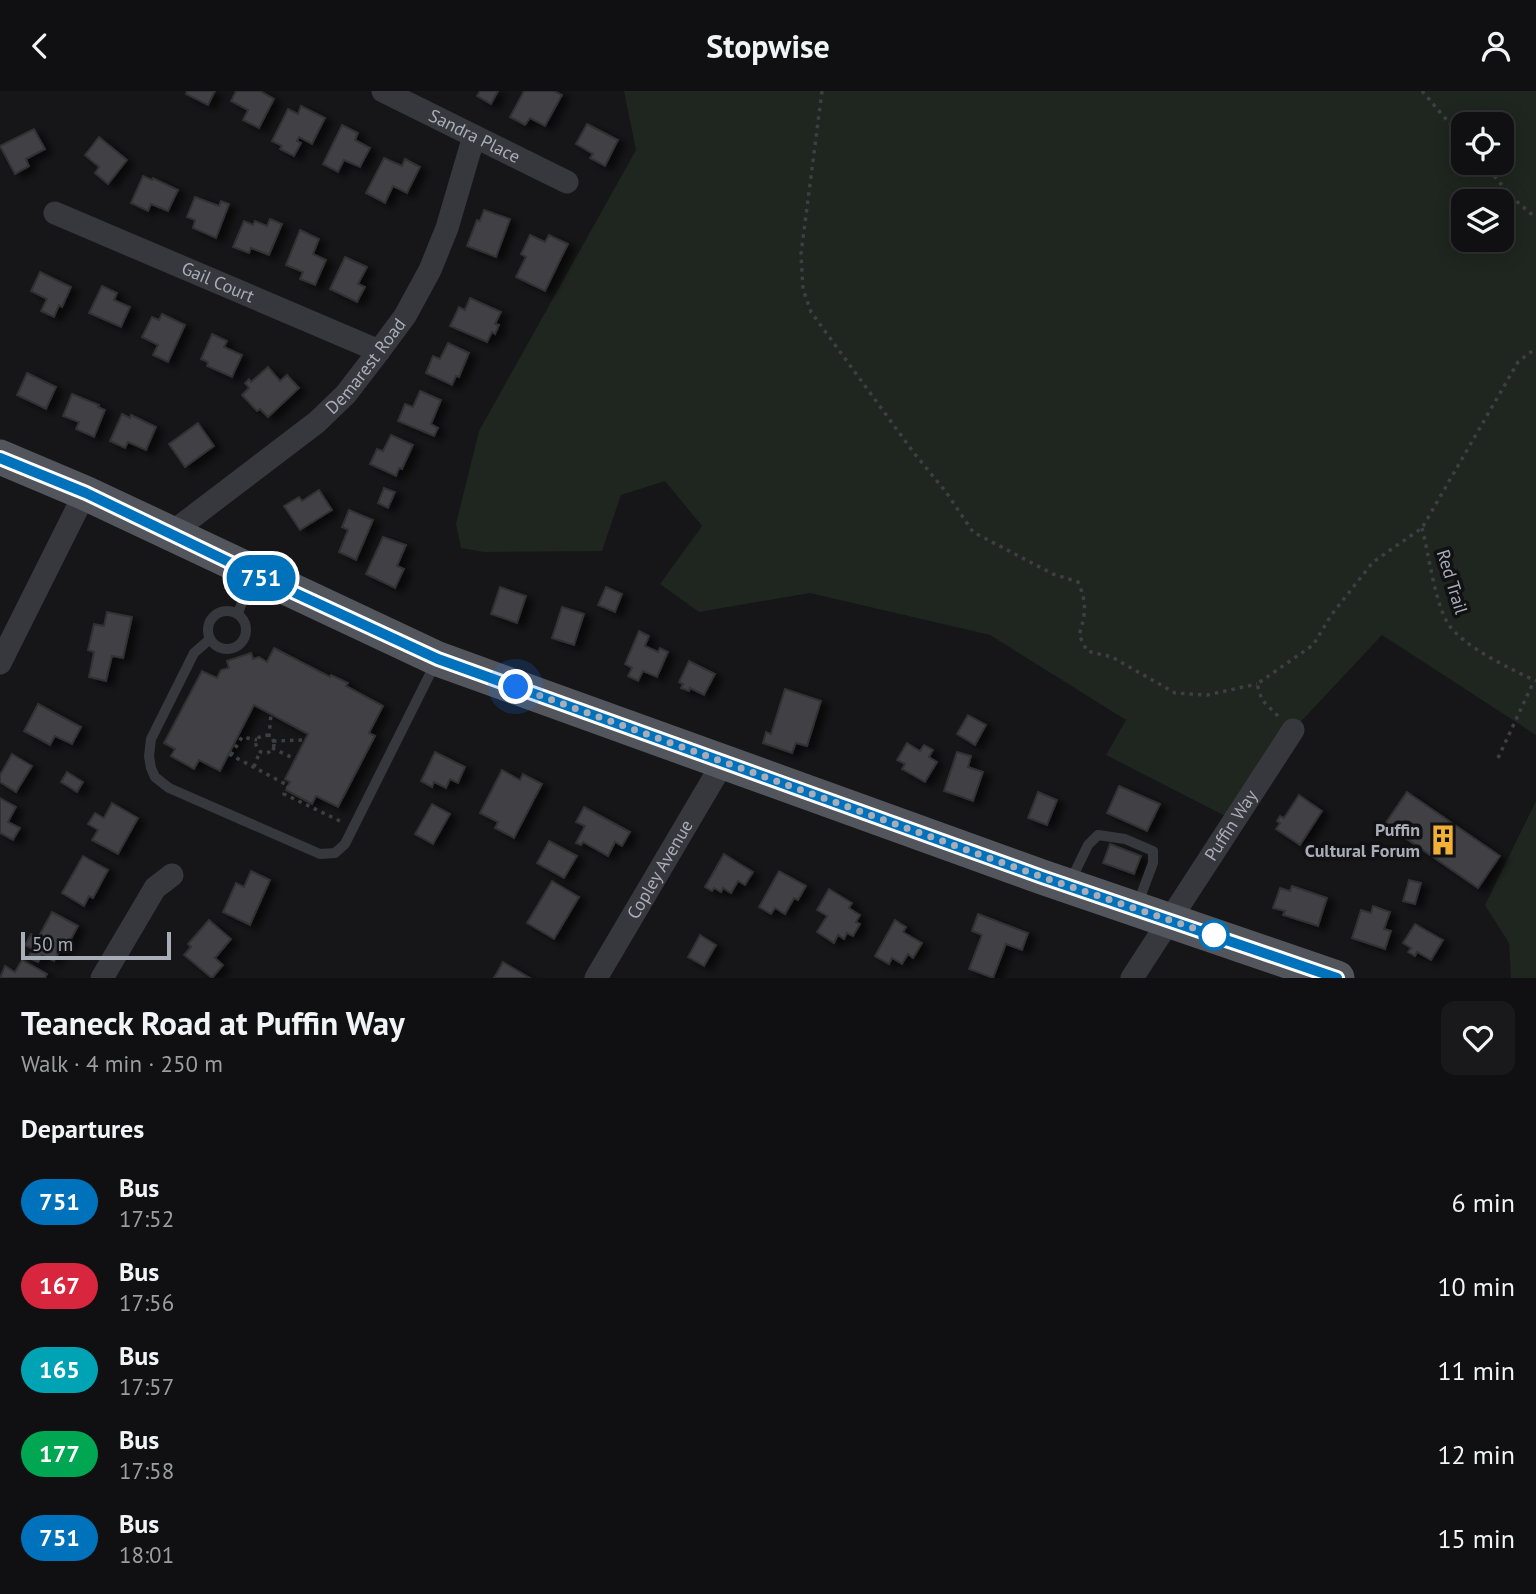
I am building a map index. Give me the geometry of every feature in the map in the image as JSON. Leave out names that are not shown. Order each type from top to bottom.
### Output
[{"type":"main road","points":[[0,457],[86,493],[438,659],[1068,886],[1337,978]]},
{"type":"street","name":"Sandra Place","points":[[383,91],[567,181]]},
{"type":"street","name":"Demarest Road","points":[[170,534],[317,422],[346,394],[379,351],[405,316],[430,270],[474,136]]},
{"type":"street","name":"Gail Court","points":[[55,213],[379,351]]},
{"type":"street","points":[[0,663],[86,493]]},
{"type":"street","name":"Puffin Way","points":[[1132,978],[1293,730]]},
{"type":"street","name":"Copley Avenue","points":[[596,978],[724,761]]},
{"type":"street","points":[[102,978],[155,888],[172,875]]},
{"type":"lane","points":[[238,613],[254,574]]},
{"type":"lane","points":[[225,610],[238,613],[246,623],[243,642],[238,646],[225,649],[210,639],[208,626],[214,615],[225,610]]},
{"type":"lane","points":[[210,639],[194,653],[151,739],[149,756],[155,777],[169,788],[320,853],[335,853],[345,844],[438,659]]},
{"type":"lane","points":[[1068,886],[1088,845],[1098,835],[1125,839],[1153,851],[1153,863],[1136,909]]},
{"type":"path","points":[[822,91],[801,254],[803,289],[811,311],[973,532],[1053,574],[1078,582],[1085,599],[1084,621],[1079,635],[1087,651],[1112,657],[1175,693],[1207,695],[1257,684],[1313,645],[1332,614],[1373,562],[1423,528],[1518,362],[1536,348]]},
{"type":"path","points":[[1422,91],[1451,125]]},
{"type":"path","points":[[1493,175],[1514,199],[1536,218]]},
{"type":"path","name":"Red Trail","points":[[1423,528],[1435,585],[1448,622],[1466,642],[1535,681]]},
{"type":"path","points":[[1498,758],[1535,681]]},
{"type":"path","points":[[1257,684],[1262,699],[1293,730]]},
{"type":"path","points":[[271,715],[272,748]]},
{"type":"path","points":[[272,748],[264,753],[257,749],[259,737],[266,735],[271,739],[305,740]]},
{"type":"path","points":[[258,740],[242,737],[230,754],[289,786],[284,794],[354,827]]},
{"type":"path","points":[[272,748],[295,759]]},
{"type":"path","points":[[254,767],[260,751]]},
{"type":"shaded area","points":[[624,91],[1536,91],[1536,735],[1382,635],[1293,730],[1233,820],[1106,755],[1126,720],[990,635],[810,593],[699,612],[660,584],[702,526],[665,481],[621,495],[602,551],[484,552],[461,548],[456,524],[479,431],[636,150]]},
{"type":"shaded area","points":[[1536,801],[1536,978],[1511,978],[1509,943],[1485,905]]},
{"type":"building","points":[[187,91],[215,91],[208,105],[186,94]]},
{"type":"building","points":[[236,91],[260,91],[274,99],[259,128],[243,120],[248,110],[231,101]]},
{"type":"building","points":[[480,91],[498,91],[491,104],[477,96]]},
{"type":"building","points":[[524,91],[554,91],[562,95],[545,126],[530,118],[525,125],[510,117]]},
{"type":"building","points":[[301,106],[325,118],[312,144],[299,137],[297,141],[301,143],[294,156],[280,149],[282,146],[272,141],[288,109],[298,114]]},
{"type":"building","points":[[587,124],[618,140],[605,166],[590,158],[593,154],[576,144]]},
{"type":"building","points":[[342,125],[358,133],[355,140],[370,148],[360,167],[344,160],[338,172],[323,164]]},
{"type":"building","points":[[34,129],[45,149],[26,159],[29,166],[15,174],[0,146]]},
{"type":"building","points":[[99,137],[127,160],[108,184],[95,173],[99,167],[85,155]]},
{"type":"building","points":[[384,158],[402,166],[405,159],[420,167],[407,193],[393,186],[385,203],[366,193]]},
{"type":"building","points":[[143,176],[178,190],[168,211],[151,204],[148,211],[131,203]]},
{"type":"building","points":[[195,197],[219,206],[221,201],[229,204],[216,238],[193,228],[195,220],[187,217]]},
{"type":"building","points":[[484,210],[510,219],[496,257],[467,246]]},
{"type":"building","points":[[270,219],[282,224],[269,255],[251,248],[249,253],[233,247],[244,221],[253,225],[255,221],[267,226]]},
{"type":"building","points":[[300,230],[319,239],[313,254],[326,260],[315,285],[300,279],[303,272],[286,265]]},
{"type":"building","points":[[530,235],[545,242],[549,235],[568,244],[545,291],[516,277],[526,257],[521,254]]},
{"type":"building","points":[[345,257],[367,267],[358,284],[365,287],[357,302],[330,289]]},
{"type":"building","points":[[40,272],[71,287],[54,317],[41,311],[47,299],[31,291]]},
{"type":"building","points":[[102,286],[117,293],[114,300],[130,307],[121,327],[89,313]]},
{"type":"building","points":[[470,298],[501,312],[495,324],[499,325],[495,334],[492,332],[487,342],[450,326],[459,307],[465,310]]},
{"type":"building","points":[[162,314],[185,325],[168,362],[153,355],[158,345],[142,337],[152,317],[159,320]]},
{"type":"building","points":[[212,334],[227,341],[224,347],[242,355],[232,377],[207,366],[208,362],[201,359]]},
{"type":"building","points":[[448,343],[469,353],[459,377],[456,376],[452,385],[426,373],[433,356],[440,359]]},
{"type":"building","points":[[268,367],[280,381],[287,375],[299,388],[268,417],[260,409],[257,411],[242,395],[249,388],[245,383],[249,379],[251,382]]},
{"type":"building","points":[[27,373],[56,387],[46,409],[17,395]]},
{"type":"building","points":[[420,391],[441,400],[431,424],[438,428],[434,436],[398,421],[405,404],[413,407]]},
{"type":"building","points":[[72,394],[105,410],[94,437],[76,429],[79,422],[63,416]]},
{"type":"building","points":[[122,414],[130,418],[131,415],[156,427],[146,450],[128,442],[125,448],[110,441]]},
{"type":"building","points":[[198,423],[214,446],[185,467],[169,444]]},
{"type":"building","points":[[391,435],[413,445],[396,476],[370,464],[377,449],[383,451]]},
{"type":"building","points":[[384,488],[395,492],[388,508],[378,503]]},
{"type":"building","points":[[319,490],[332,510],[300,530],[284,506],[299,497],[302,501]]},
{"type":"building","points":[[349,510],[373,520],[356,560],[339,552],[348,530],[342,527]]},
{"type":"building","points":[[383,537],[406,545],[397,566],[404,569],[395,588],[366,574]]},
{"type":"building","points":[[500,587],[526,596],[517,623],[491,614]]},
{"type":"building","points":[[606,587],[622,594],[615,612],[598,605]]},
{"type":"building","points":[[562,607],[584,614],[574,645],[552,638]]},
{"type":"building","points":[[107,612],[132,617],[123,658],[112,656],[106,681],[89,677],[94,652],[88,650],[94,624],[104,626]]},
{"type":"building","points":[[639,631],[649,636],[645,646],[658,652],[660,648],[668,652],[657,677],[643,671],[638,681],[628,676],[632,668],[625,664]]},
{"type":"building","points":[[274,648],[330,677],[331,675],[348,683],[346,686],[383,706],[369,733],[375,736],[338,807],[316,796],[312,804],[286,790],[290,782],[285,779],[308,734],[254,705],[220,771],[199,760],[194,769],[171,756],[175,749],[164,743],[202,671],[217,678],[221,670],[229,668],[227,661],[251,653],[253,659],[259,657],[267,662]]},
{"type":"building","points":[[689,661],[715,674],[704,695],[690,688],[689,691],[681,688],[683,684],[679,682]]},
{"type":"building","points":[[785,689],[821,701],[807,746],[796,743],[792,753],[763,743],[766,732],[771,734]]},
{"type":"building","points":[[38,704],[81,727],[72,744],[55,736],[50,745],[24,731]]},
{"type":"building","points":[[968,715],[986,725],[975,745],[957,734]]},
{"type":"building","points":[[907,743],[920,751],[924,745],[933,750],[929,757],[937,762],[925,782],[902,769],[905,764],[897,760]]},
{"type":"building","points":[[435,752],[465,767],[458,783],[450,779],[446,788],[434,782],[432,787],[421,781]]},
{"type":"building","points":[[957,752],[971,756],[968,767],[983,772],[973,801],[944,791]]},
{"type":"building","points":[[12,754],[32,766],[16,792],[0,782],[0,775]]},
{"type":"building","points":[[502,770],[520,780],[523,774],[542,784],[514,838],[495,828],[498,822],[480,813]]},
{"type":"building","points":[[67,772],[83,782],[77,792],[61,782]]},
{"type":"building","points":[[1119,786],[1160,804],[1147,831],[1107,813]]},
{"type":"building","points":[[1038,792],[1057,800],[1047,825],[1028,818]]},
{"type":"building","name":"Puffin Cultural Forum","points":[[1407,792],[1500,856],[1478,888],[1385,824]]},
{"type":"building","points":[[1299,795],[1322,811],[1300,845],[1276,829],[1280,816],[1284,818]]},
{"type":"building","points":[[0,798],[16,807],[8,822],[20,828],[13,840],[0,833]]},
{"type":"building","points":[[112,803],[138,818],[118,854],[92,840],[98,830],[88,824],[95,813],[104,818]]},
{"type":"building","points":[[432,804],[450,814],[433,844],[415,834]]},
{"type":"building","points":[[584,807],[630,832],[622,846],[615,842],[608,856],[583,842],[581,845],[576,843],[585,826],[576,822]]},
{"type":"building","points":[[549,841],[577,856],[564,878],[537,863]]},
{"type":"building","points":[[1110,844],[1141,856],[1134,874],[1103,863]]},
{"type":"building","points":[[724,854],[753,872],[745,885],[738,881],[731,893],[723,888],[721,892],[705,887]]},
{"type":"building","points":[[83,856],[108,870],[93,898],[89,896],[84,906],[62,893]]},
{"type":"building","points":[[251,871],[270,880],[250,925],[223,912],[236,883],[244,887]]},
{"type":"building","points":[[779,871],[806,886],[798,900],[794,898],[785,914],[775,908],[771,914],[759,907]]},
{"type":"building","points":[[1409,880],[1421,883],[1415,904],[1403,901]]},
{"type":"building","points":[[552,881],[579,897],[554,939],[527,923]]},
{"type":"building","points":[[1292,886],[1327,898],[1318,926],[1283,915],[1285,911],[1273,908],[1280,888],[1290,891]]},
{"type":"building","points":[[829,889],[852,903],[849,908],[860,915],[856,922],[860,924],[853,936],[847,933],[844,939],[838,935],[834,943],[817,932],[827,916],[817,910]]},
{"type":"building","points":[[1373,906],[1390,912],[1384,929],[1391,931],[1385,949],[1352,938],[1361,910],[1371,913]]},
{"type":"building","points":[[52,912],[78,926],[64,952],[60,950],[54,961],[42,955],[38,962],[28,957],[33,949],[25,945],[31,934],[38,938]]},
{"type":"building","points":[[978,914],[1028,933],[1022,950],[1006,944],[993,978],[969,969],[982,935],[972,931]]},
{"type":"building","points":[[209,920],[231,939],[215,958],[223,965],[212,978],[184,955],[191,947],[188,944]]},
{"type":"building","points":[[895,920],[906,927],[903,932],[922,943],[913,958],[908,954],[902,964],[892,958],[889,964],[875,956]]},
{"type":"building","points":[[1415,924],[1443,940],[1431,960],[1417,952],[1415,956],[1408,952],[1411,948],[1403,943]]},
{"type":"building","points":[[700,935],[716,945],[704,966],[688,957]]},
{"type":"building","points":[[22,960],[47,974],[45,978],[0,978],[5,966],[15,972]]},
{"type":"building","points":[[503,962],[530,978],[494,978]]},
{"type":"bus line","name":"751","points":[[0,458],[86,493],[438,659],[1042,877],[1337,978]]},
{"type":"place","name":"Puffin Cultural Forum","points":[[1443,840]]},
{"type":"route","points":[[516,687],[1042,877],[1214,935]]}]
